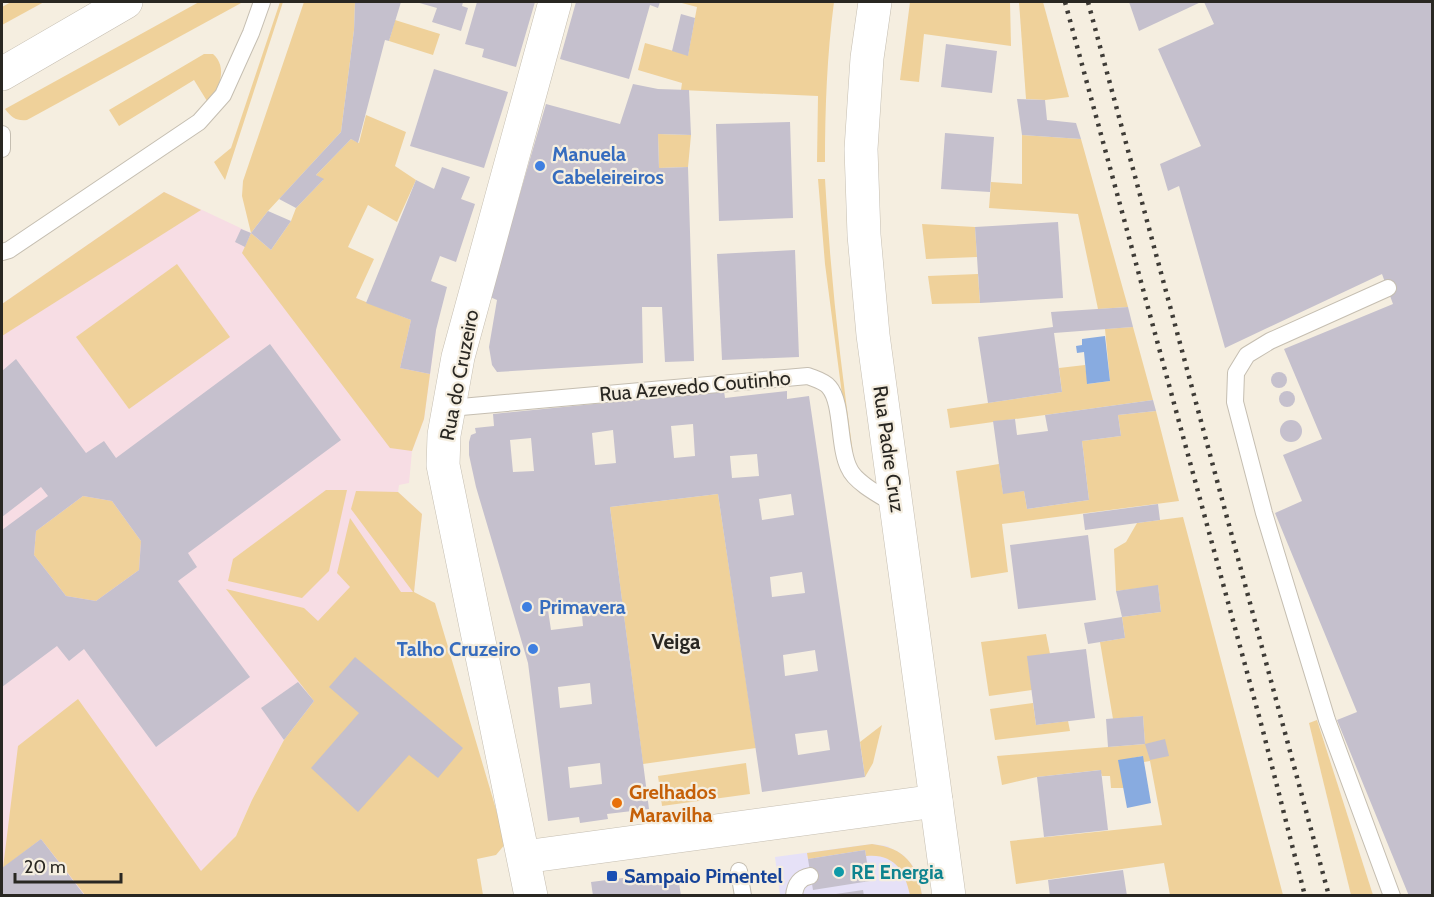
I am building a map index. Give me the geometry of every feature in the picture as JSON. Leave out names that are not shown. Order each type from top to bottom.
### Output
[{"type":"street","points":[[2,74],[126,2]]},
{"type":"street","name":"Rua do Cruzeiro","points":[[531,896],[443,465],[444,435],[458,357],[555,2]]},
{"type":"street","name":"Rua Padre Cruz","points":[[875,2],[867,58],[861,149],[864,235],[873,335],[950,896]]},
{"type":"street","points":[[524,857],[936,801]]},
{"type":"lane","points":[[2,252],[9,250],[200,122],[223,95],[251,33],[262,2]]},
{"type":"lane","points":[[2,134],[2,149]]},
{"type":"lane","points":[[1388,288],[1270,341],[1247,355],[1236,373],[1235,402],[1264,513],[1327,720],[1392,896]]},
{"type":"lane","name":"Rua Azevedo Coutinho","points":[[450,408],[808,376],[828,386],[834,395],[843,452],[849,470],[874,492],[897,505]]},
{"type":"lane","points":[[739,871],[743,896]]},
{"type":"lane","points":[[794,896],[795,887],[799,881],[810,876]]},
{"type":"shaded area","points":[[11,2],[44,2],[2,25],[2,7]]},
{"type":"shaded area","points":[[199,2],[243,2],[27,120],[14,118],[5,109]]},
{"type":"shaded area","points":[[280,2],[283,2],[225,180],[214,162],[231,148]]},
{"type":"shaded area","points":[[304,2],[355,2],[354,30],[341,132],[268,211],[251,233],[242,196],[243,181]]},
{"type":"shaded area","points":[[678,2],[834,2],[827,82],[825,162],[817,162],[818,96],[681,90],[682,83],[638,70],[645,43],[688,55],[697,7]]},
{"type":"shaded area","points":[[910,2],[1010,2],[1011,46],[924,34],[919,82],[900,80]]},
{"type":"shaded area","points":[[1019,2],[1043,2],[1069,97],[1045,100],[1026,99]]},
{"type":"shaded area","points":[[395,20],[440,34],[433,55],[389,41]]},
{"type":"shaded area","points":[[204,54],[213,54],[218,59],[221,72],[219,85],[207,101],[194,80],[119,126],[109,110]]},
{"type":"shaded area","points":[[366,115],[406,132],[395,166],[416,180],[397,222],[368,205],[348,247],[374,259],[356,298],[411,320],[400,368],[430,374],[424,419],[412,451],[390,448],[242,253],[251,233],[271,250],[291,221],[296,208],[323,180],[316,175],[351,139],[359,143]]},
{"type":"shaded area","points":[[658,134],[691,135],[688,167],[659,168]]},
{"type":"shaded area","points":[[1022,135],[1081,139],[1128,307],[1098,309],[1078,214],[989,208],[991,182],[1022,184]]},
{"type":"shaded area","points":[[818,179],[825,179],[836,316],[853,453],[850,456],[825,264]]},
{"type":"shaded area","points":[[164,192],[251,233],[271,250],[366,303],[436,330],[424,419],[412,451],[409,483],[399,485],[398,492],[422,514],[414,592],[370,592],[299,682],[314,701],[284,740],[236,836],[179,895],[2,895],[2,304]]},
{"type":"shaded area","points":[[164,192],[201,210],[2,336],[2,304]]},
{"type":"shaded area","points":[[922,224],[975,227],[977,257],[926,259]]},
{"type":"shaded area","points":[[177,264],[230,337],[129,409],[76,337]]},
{"type":"shaded area","points":[[978,274],[980,303],[932,304],[928,276]]},
{"type":"shaded area","points":[[1133,327],[1153,400],[950,428],[947,409],[1062,392],[1059,368],[1085,365],[1088,384],[1110,381],[1105,329]]},
{"type":"shaded area","points":[[1156,411],[1179,501],[1002,524],[1008,572],[971,578],[956,471],[999,464],[1003,493],[1024,491],[1027,509],[1089,500],[1082,441],[1121,436],[1118,415]]},
{"type":"shaded area","points":[[326,490],[347,490],[329,571],[302,598],[228,581],[233,559]]},
{"type":"shaded area","points":[[356,491],[398,492],[422,514],[414,592],[435,603],[506,843],[496,855],[477,859],[483,895],[85,895],[41,839],[3,868],[18,746],[78,699],[201,871],[236,836],[284,740],[314,701],[226,589],[304,608],[318,621],[350,587],[337,573],[350,518],[401,592],[413,592],[351,509]]},
{"type":"shaded area","points":[[718,494],[756,748],[643,764],[610,507]]},
{"type":"shaded area","points":[[83,496],[112,501],[141,541],[139,570],[96,601],[66,596],[34,555],[36,531]]},
{"type":"shaded area","points":[[1183,517],[1283,895],[1170,895],[1164,863],[1016,884],[1010,841],[1162,825],[1150,761],[1144,762],[1142,756],[1119,761],[1124,788],[1111,788],[1110,776],[1102,776],[1100,770],[1037,777],[1002,785],[997,756],[1145,744],[1143,716],[1113,719],[1100,642],[1125,638],[1122,617],[1161,612],[1158,586],[1116,591],[1114,549],[1126,542],[1137,523]]},
{"type":"shaded area","points":[[1046,634],[1050,654],[1032,690],[989,696],[981,642]]},
{"type":"shaded area","points":[[1033,703],[1036,725],[1068,721],[1070,731],[995,740],[990,709]]},
{"type":"shaded area","points":[[1317,720],[1373,895],[1351,895],[1309,723]]},
{"type":"shaded area","points":[[882,725],[873,763],[865,777],[860,742]]},
{"type":"shaded area","points":[[746,763],[750,794],[662,806],[658,776]]},
{"type":"shaded area","points":[[872,844],[887,846],[903,855],[914,867],[919,877],[922,895],[780,895],[775,857]]},
{"type":"shaded area","points":[[872,844],[893,849],[908,859],[917,875],[922,895],[910,895],[905,878],[897,865],[884,857],[866,856],[865,850],[808,859],[807,853]]},
{"type":"water","points":[[1105,336],[1110,381],[1087,384],[1084,352],[1077,353],[1076,346],[1082,345],[1082,339]]},
{"type":"water","points":[[1143,756],[1151,803],[1127,808],[1118,760]]},
{"type":"building","points":[[355,2],[401,2],[389,41],[385,40],[358,143],[351,139],[316,175],[324,179],[296,208],[279,199],[341,132],[354,30]]},
{"type":"building","points":[[416,2],[463,2],[462,6],[468,8],[461,31],[432,22],[437,8]]},
{"type":"building","points":[[477,2],[535,2],[516,67],[482,57],[484,49],[465,44]]},
{"type":"building","points":[[576,2],[660,2],[658,8],[650,5],[629,79],[560,59]]},
{"type":"building","points":[[1129,2],[1201,2],[1139,31]]},
{"type":"building","points":[[1204,2],[1432,2],[1432,896],[1409,896],[1337,720],[1357,712],[1275,513],[1302,501],[1283,455],[1322,439],[1284,349],[1393,304],[1382,274],[1225,348],[1179,186],[1168,191],[1160,164],[1201,146],[1158,49],[1214,24]]},
{"type":"building","points":[[681,14],[695,18],[688,56],[672,51]]},
{"type":"building","points":[[946,44],[997,51],[992,93],[941,87]]},
{"type":"building","points":[[434,69],[508,92],[484,168],[410,146]]},
{"type":"building","points":[[633,84],[658,89],[689,90],[691,135],[658,134],[659,168],[688,167],[694,361],[665,362],[662,307],[642,307],[643,363],[497,372],[492,365],[489,347],[497,300],[490,297],[546,104],[620,124]]},
{"type":"building","points":[[1017,99],[1045,100],[1047,120],[1076,123],[1081,139],[1022,135]]},
{"type":"building","points":[[790,122],[793,218],[719,221],[716,124]]},
{"type":"building","points":[[945,133],[994,137],[990,192],[941,189]]},
{"type":"building","points":[[442,167],[470,177],[461,199],[475,204],[456,262],[440,256],[431,281],[447,287],[436,330],[430,374],[400,368],[411,320],[366,303],[416,180],[434,189]]},
{"type":"building","points":[[268,211],[291,221],[271,250],[251,233]]},
{"type":"building","points":[[1058,222],[1063,298],[980,303],[975,227]]},
{"type":"building","points":[[241,229],[251,233],[245,247],[235,242]]},
{"type":"building","points":[[795,250],[799,357],[722,360],[717,254]]},
{"type":"building","points":[[1128,307],[1133,327],[1054,333],[1062,392],[988,403],[978,337],[1053,327],[1051,312]]},
{"type":"building","points":[[270,344],[341,440],[188,553],[197,567],[178,581],[250,677],[156,747],[84,649],[69,661],[57,646],[2,687],[2,530],[48,496],[41,487],[2,517],[2,371],[16,359],[86,453],[104,441],[116,458]],"holes":[[[83,496],[112,501],[141,541],[139,570],[96,601],[66,596],[34,555],[36,531]]]},
{"type":"building","points":[[1276,372],[1282,372],[1287,380],[1285,386],[1276,388],[1271,383],[1271,377]]},
{"type":"building","points":[[724,391],[725,398],[787,391],[787,399],[809,396],[865,777],[762,792],[718,494],[610,507],[649,809],[607,814],[608,819],[580,823],[579,817],[548,821],[528,663],[476,487],[469,455],[469,442],[471,435],[476,433],[475,428],[494,426],[493,414]],"holes":[[[693,424],[695,456],[674,458],[671,426]],[[613,430],[616,463],[595,465],[592,433]],[[531,438],[534,471],[513,472],[510,440]],[[757,454],[759,476],[732,478],[730,456]],[[791,494],[794,515],[762,520],[759,499]],[[802,572],[805,593],[772,597],[770,577]],[[581,605],[583,626],[551,630],[548,610]],[[815,650],[818,671],[785,676],[783,655]],[[590,683],[592,704],[560,708],[558,687]],[[827,730],[830,750],[798,755],[795,734]],[[600,763],[602,784],[570,788],[568,767]]]},
{"type":"building","points":[[1284,391],[1290,391],[1295,399],[1293,405],[1284,407],[1279,402],[1279,396]]},
{"type":"building","points":[[1153,400],[1156,411],[1118,415],[1121,436],[1082,441],[1089,500],[1027,509],[1024,491],[1003,494],[993,421],[1015,419],[1017,435],[1048,431],[1045,415]]},
{"type":"building","points":[[1291,420],[1299,423],[1302,431],[1299,439],[1291,442],[1283,439],[1280,431],[1283,423]]},
{"type":"building","points":[[1158,504],[1160,520],[1085,530],[1083,514]]},
{"type":"building","points":[[1088,535],[1096,600],[1018,609],[1010,545]]},
{"type":"building","points":[[1158,585],[1161,612],[1122,617],[1116,591]]},
{"type":"building","points":[[1122,617],[1125,638],[1088,644],[1084,623]]},
{"type":"building","points":[[1086,649],[1095,718],[1036,725],[1027,656]]},
{"type":"building","points":[[355,657],[463,748],[438,778],[409,755],[358,812],[311,768],[359,713],[329,687]]},
{"type":"building","points":[[298,682],[314,701],[284,740],[261,708]]},
{"type":"building","points":[[1143,716],[1145,744],[1108,747],[1106,719]]},
{"type":"building","points":[[1165,739],[1169,756],[1150,760],[1145,744]]},
{"type":"building","points":[[1101,770],[1108,830],[1044,837],[1037,777]]},
{"type":"building","points":[[41,839],[85,896],[2,896],[2,868]]},
{"type":"building","name":"RE Energia","points":[[865,850],[870,881],[813,890],[808,859]]},
{"type":"building","points":[[1123,870],[1127,896],[1050,896],[1048,880]]},
{"type":"building","points":[[670,872],[671,877],[678,876],[681,896],[593,896],[591,882]]},
{"type":"building","points":[[863,890],[864,896],[837,896],[836,894]]},
{"type":"railway","points":[[1065,2],[1263,731],[1305,896]]},
{"type":"railway","points":[[1088,2],[1329,896]]},
{"type":"place","name":"Manuela Cabeleireiros","points":[[540,166]]},
{"type":"place","name":"Primavera","points":[[527,607]]},
{"type":"place","name":"Talho Cruzeiro","points":[[533,649]]},
{"type":"place","name":"Grelhados Maravilha","points":[[617,803]]},
{"type":"place","name":"RE Energia","points":[[839,872]]},
{"type":"place","name":"Sampaio Pimentel","points":[[612,876]]},
{"type":"district","name":"Veiga","points":[[676,642]]}]
